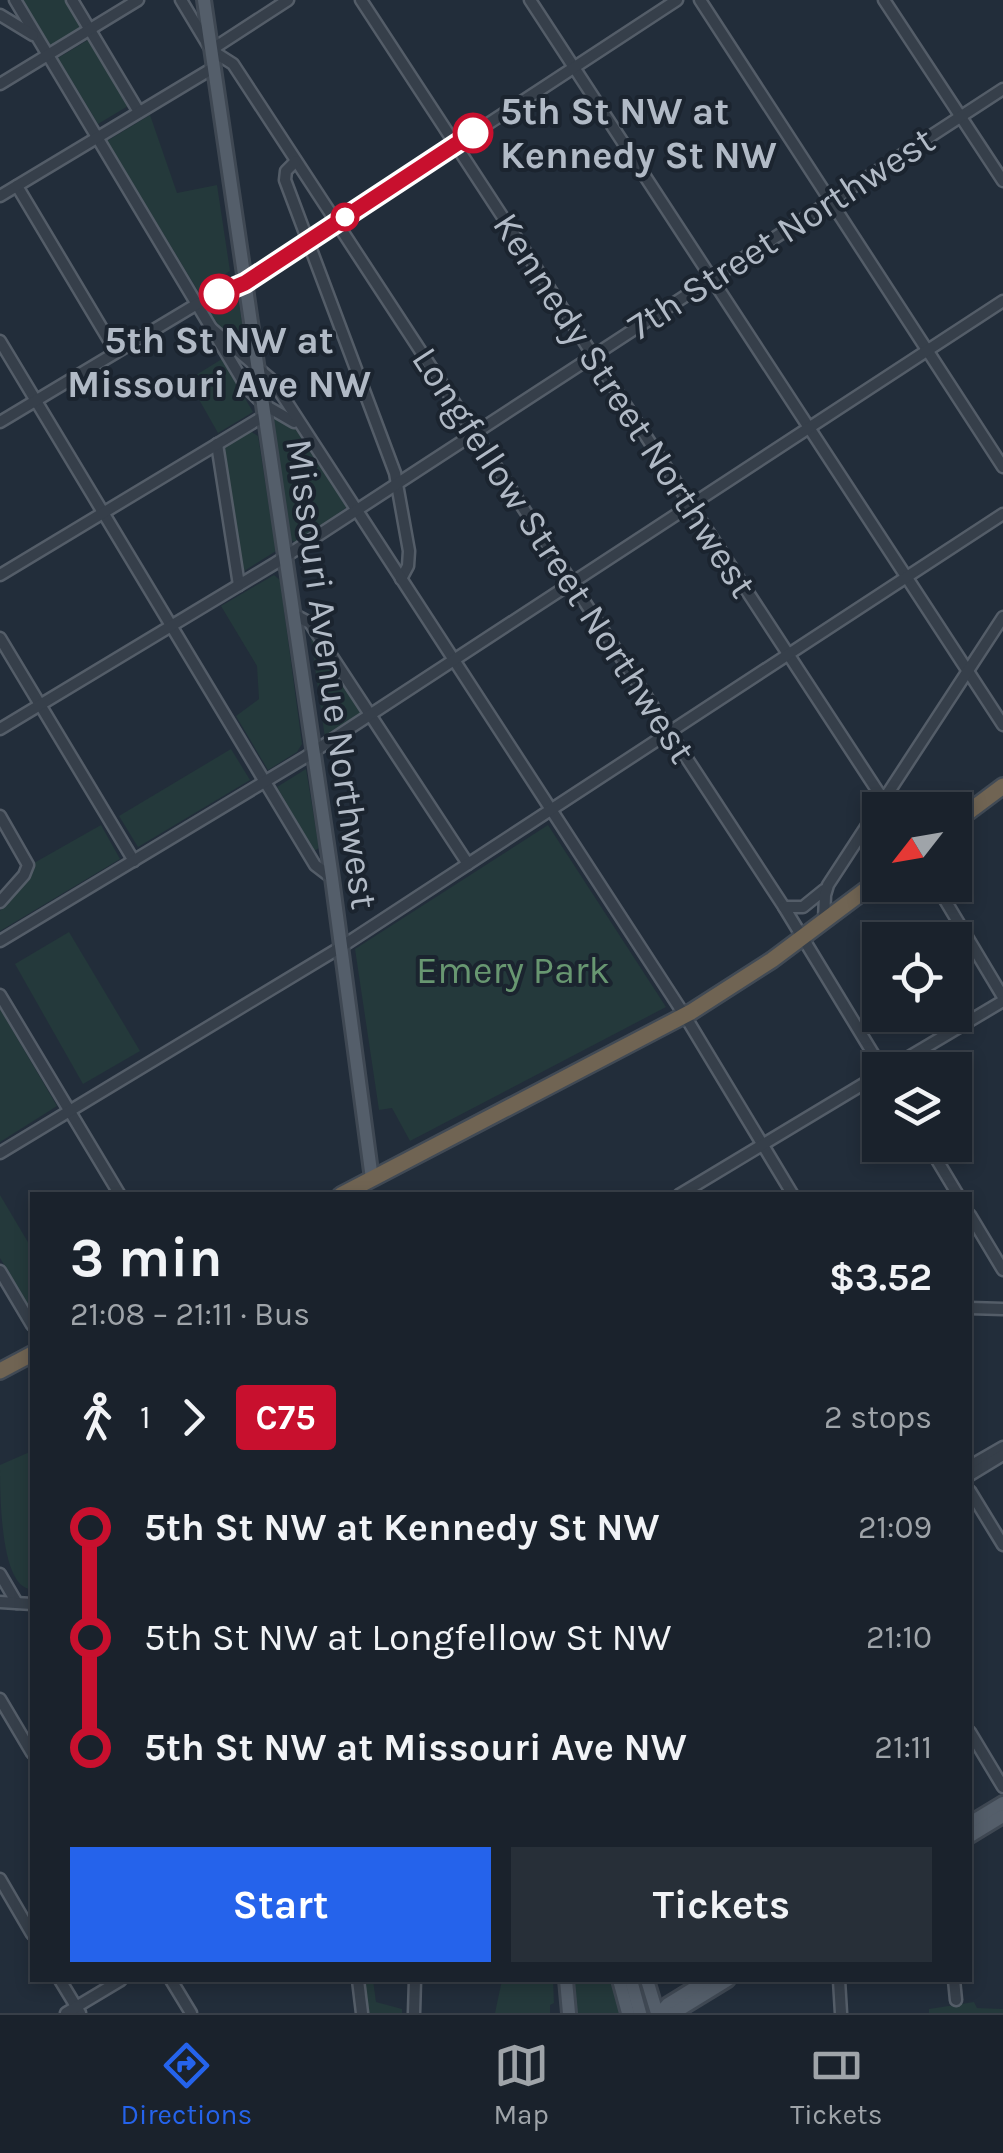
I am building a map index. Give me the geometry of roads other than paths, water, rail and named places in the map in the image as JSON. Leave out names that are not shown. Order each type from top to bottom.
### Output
[{"type":"highway","points":[[972,809],[1003,786]]},
{"type":"highway","points":[[348,1192],[685,1016],[746,978],[862,893]]},
{"type":"highway","points":[[0,1371],[30,1355]]},
{"type":"main road","name":"Missouri Avenue Northwest","points":[[204,0],[372,1179]]},
{"type":"main road","points":[[972,1822],[1003,1803]]},
{"type":"main road","points":[[972,1835],[1003,1816]]},
{"type":"main road","points":[[558,1982],[559,2013]]},
{"type":"main road","points":[[566,1982],[569,2013]]},
{"type":"main road","points":[[620,1982],[628,2013]]},
{"type":"main road","points":[[631,1982],[640,2013]]},
{"type":"main road","points":[[648,1982],[659,2013],[704,1982]]},
{"type":"main road","points":[[674,2013],[725,1982]]},
{"type":"street","points":[[15,0],[247,388],[264,410],[287,415],[302,429]]},
{"type":"street","points":[[72,0],[139,112]]},
{"type":"street","points":[[0,84],[138,0]]},
{"type":"street","name":"Longfellow Street Northwest","points":[[181,0],[211,50],[233,64],[784,907],[873,1052]]},
{"type":"street","points":[[211,50],[288,0]]},
{"type":"street","name":"Kennedy Street Northwest","points":[[361,0],[878,792]]},
{"type":"street","points":[[530,0],[1003,725]]},
{"type":"street","points":[[0,422],[197,304],[245,283],[677,0]]},
{"type":"street","points":[[700,0],[1003,467]]},
{"type":"street","points":[[884,0],[1003,182]]},
{"type":"street","points":[[0,15],[38,38]]},
{"type":"street","points":[[0,196],[213,68]]},
{"type":"street","name":"7th Street Northwest","points":[[0,729],[285,557],[1003,88]]},
{"type":"street","points":[[296,161],[286,171],[285,180],[398,484],[409,551],[408,566],[400,579]]},
{"type":"street","points":[[16,186],[116,352]]},
{"type":"street","points":[[0,941],[314,752],[1003,301]]},
{"type":"street","points":[[211,328],[273,381],[685,1016],[790,1192]]},
{"type":"street","points":[[0,341],[314,865],[332,878]]},
{"type":"street","points":[[0,575],[218,444],[264,410]]},
{"type":"street","points":[[218,444],[239,585]]},
{"type":"street","points":[[0,1153],[341,947],[1003,514]]},
{"type":"street","points":[[294,614],[310,623],[468,864]]},
{"type":"street","points":[[895,792],[1003,616]]},
{"type":"street","points":[[0,638],[134,861]]},
{"type":"street","points":[[0,816],[28,865],[0,902]]},
{"type":"street","points":[[784,907],[803,908],[828,886],[862,839]]},
{"type":"street","points":[[824,922],[828,886]]},
{"type":"street","points":[[915,1052],[1003,998],[946,902]]},
{"type":"street","points":[[0,995],[118,1192]]},
{"type":"street","points":[[685,1192],[862,1084]]},
{"type":"street","points":[[938,1162],[956,1192]]},
{"type":"street","points":[[972,1218],[1003,1270]]},
{"type":"street","points":[[0,1271],[30,1322]]},
{"type":"street","points":[[972,1308],[1003,1309]]},
{"type":"street","points":[[972,1465],[1003,1447]]},
{"type":"street","points":[[972,1474],[1003,1455]]},
{"type":"street","points":[[972,1494],[1003,1545]]},
{"type":"street","points":[[0,1574],[18,1603]]},
{"type":"street","points":[[0,1602],[30,1604]]},
{"type":"street","points":[[0,1699],[30,1750]]},
{"type":"street","points":[[972,1735],[1003,1787]]},
{"type":"street","points":[[0,1880],[30,1931]]},
{"type":"street","points":[[61,1982],[74,2011],[118,1982]]},
{"type":"street","points":[[172,1982],[190,2013]]},
{"type":"street","points":[[358,1982],[362,2013]]},
{"type":"street","points":[[414,2013],[415,1982]]},
{"type":"street","points":[[839,1982],[841,2013]]},
{"type":"street","points":[[954,1982],[956,2000]]},
{"type":"place","name":"5th St NW at Kennedy St NW","points":[[473,133]]},
{"type":"place","name":"5th St NW at Missouri Ave NW","points":[[219,294]]},
{"type":"park label","name":"Emery Park","points":[[513,970]]}]
